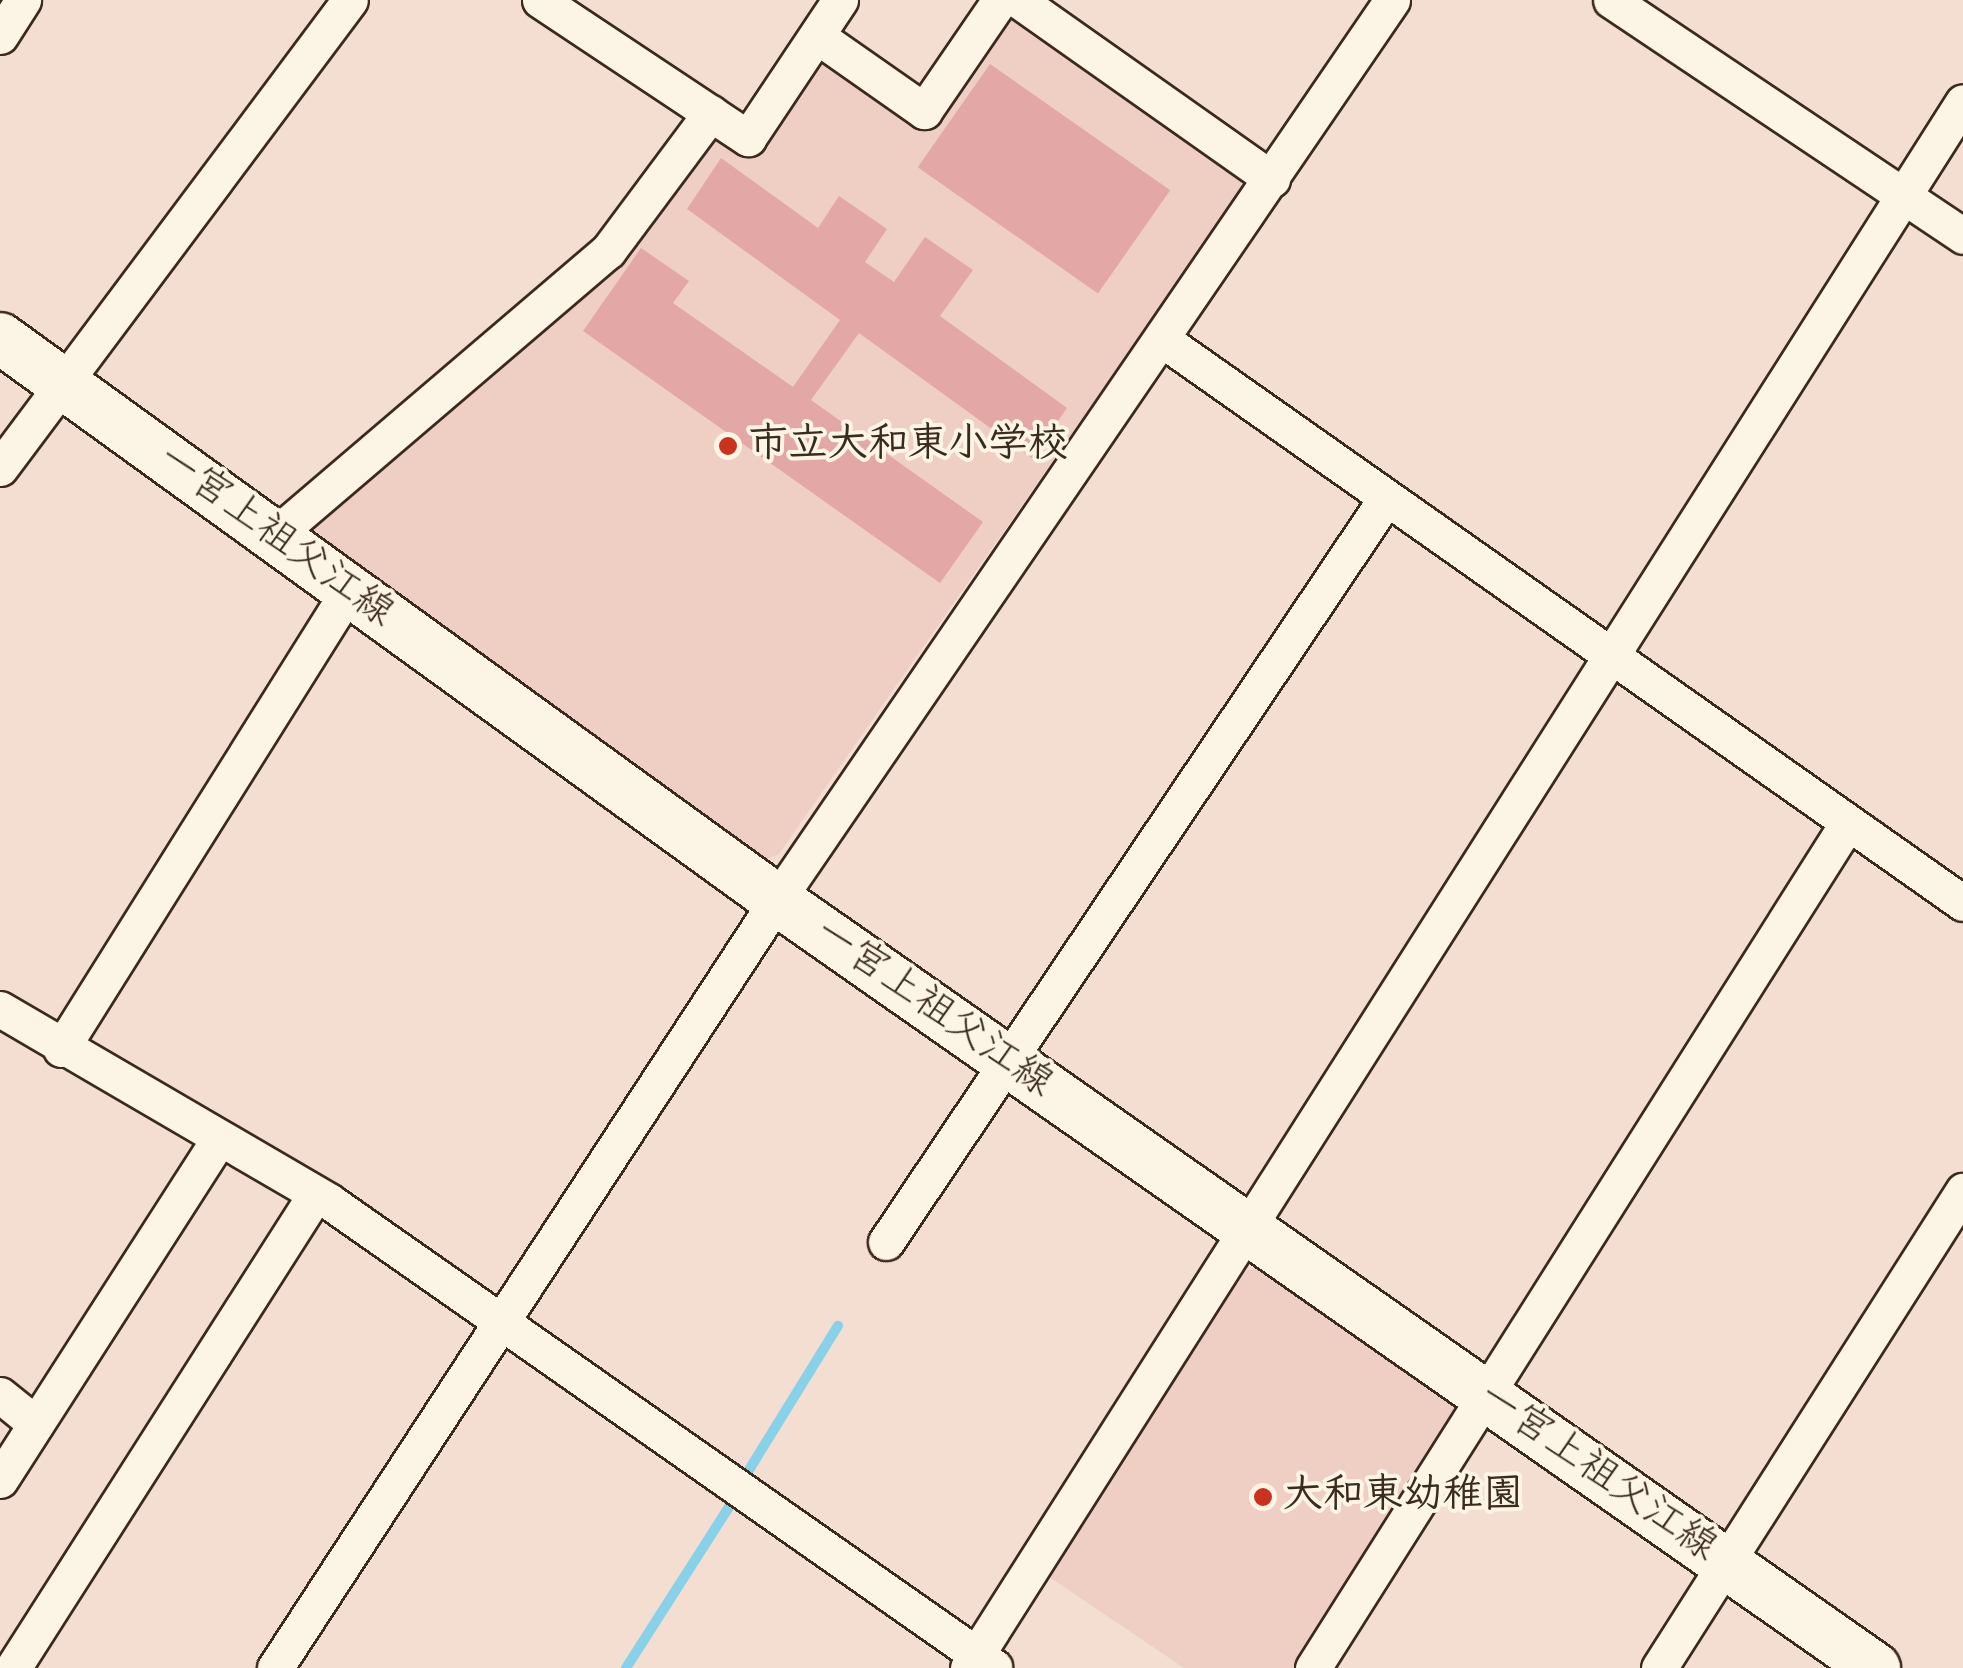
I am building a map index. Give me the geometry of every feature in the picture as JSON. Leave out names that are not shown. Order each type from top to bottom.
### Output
[{"type":"main road","name":"一宮上祖父江線","points":[[0,338],[777,900],[1875,1668]]},
{"type":"street","points":[[0,36],[23,0]]},
{"type":"street","points":[[0,468],[350,0]]},
{"type":"street","points":[[540,0],[748,138],[840,0]]},
{"type":"street","points":[[816,36],[924,111],[1000,0]]},
{"type":"street","points":[[1018,0],[1272,179]]},
{"type":"street","points":[[275,1668],[777,900],[1392,0]]},
{"type":"street","points":[[1611,0],[1963,236]]},
{"type":"street","points":[[0,1009],[218,1141],[315,1194],[980,1664],[1607,654],[1963,102]]},
{"type":"street","points":[[274,536],[608,251],[711,114]]},
{"type":"street","points":[[1163,340],[1385,500],[1963,903]]},
{"type":"street","points":[[886,1242],[1011,1063],[1385,500]]},
{"type":"street","points":[[61,1048],[349,590]]},
{"type":"street","points":[[1313,1668],[1847,824]]},
{"type":"street","points":[[0,1480],[218,1141]]},
{"type":"street","points":[[1659,1668],[1963,1191]]},
{"type":"street","points":[[14,1668],[315,1194]]},
{"type":"street","points":[[0,1395],[36,1424]]},
{"type":"shaded area","name":"市立大和東小学校","points":[[1025,15],[1240,173],[1242,189],[779,854],[762,861],[299,525],[710,134],[747,157],[818,50],[928,131],[1008,16]]},
{"type":"shaded area","name":"大和東幼稚園","points":[[1262,1267],[1478,1417],[1317,1668],[1184,1668],[1049,1577],[1244,1271]]},
{"type":"building","points":[[990,64],[1170,190],[1098,293],[918,167]]},
{"type":"building","points":[[721,158],[818,228],[839,196],[887,229],[865,262],[894,282],[925,237],[973,270],[940,316],[1067,408],[1032,458],[859,333],[811,400],[983,522],[940,583],[583,331],[641,248],[689,281],[673,303],[793,387],[840,320],[687,209]]},
{"type":"waterway","points":[[744,1478],[838,1326]]},
{"type":"waterway","points":[[626,1668],[731,1504]]},
{"type":"place","name":"市立大和東小学校","points":[[728,446]]},
{"type":"place","name":"大和東幼稚園","points":[[1263,1497]]}]
